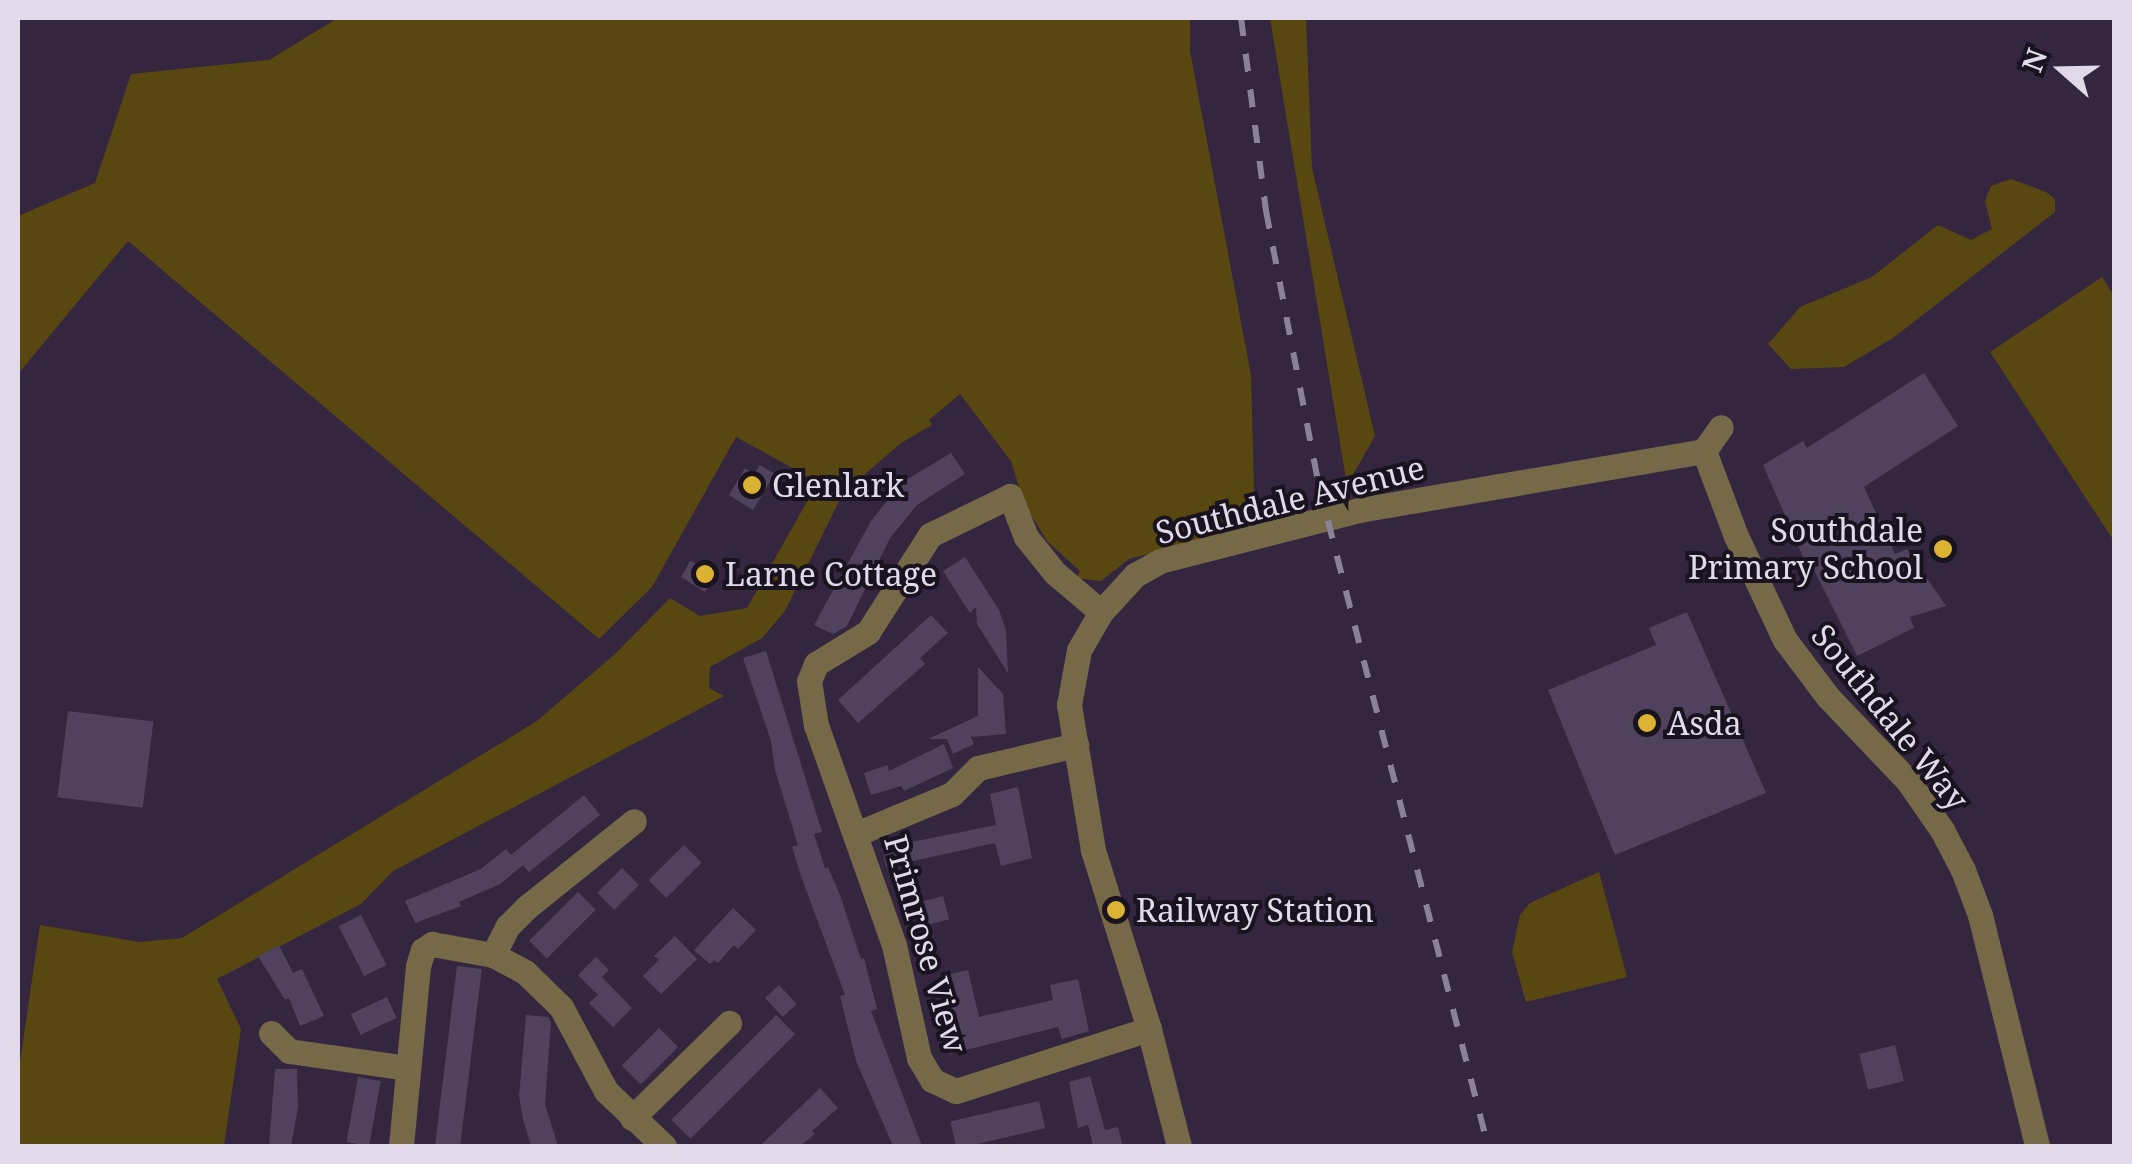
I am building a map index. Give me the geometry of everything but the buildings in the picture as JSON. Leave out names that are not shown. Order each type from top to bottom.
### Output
[{"type":"street","points":[[1704,451],[1721,427]]},
{"type":"street","name":"Southdale Avenue","points":[[1178,1146],[1149,1029],[1093,850],[1069,705],[1079,650],[1101,612],[1134,574],[1160,561],[1359,510],[1704,451]]},
{"type":"street","name":"Southdale Way","points":[[1704,451],[1736,536],[1785,640],[1828,698],[1908,781],[1964,870],[1980,914],[2038,1146]]},
{"type":"street","points":[[856,834],[816,725],[809,682],[816,664],[868,632],[930,534],[1010,496],[1026,537],[1055,573],[1101,612]]},
{"type":"street","name":"Primrose View","points":[[1076,745],[978,768],[952,794],[856,834],[894,945],[919,1058],[932,1080],[956,1091],[1149,1029]]},
{"type":"street","points":[[493,955],[508,926],[527,906],[634,821]]},
{"type":"street","points":[[400,1146],[423,950],[432,944],[493,955],[526,972],[561,1007],[593,1074],[632,1118],[664,1146]]},
{"type":"street","points":[[632,1118],[729,1023]]},
{"type":"street","points":[[271,1033],[289,1052],[407,1068]]},
{"type":"shaded area","points":[[338,18],[1190,18],[1190,51],[1251,375],[1255,526],[1129,559],[1101,581],[1076,578],[1080,571],[1047,541],[1024,503],[1011,461],[960,394],[929,420],[932,425],[901,443],[843,493],[785,611],[762,638],[710,667],[709,688],[724,696],[393,871],[361,904],[217,979],[241,1029],[224,1146],[18,1146],[18,1076],[40,925],[139,942],[182,938],[537,721],[614,655],[670,598],[700,616],[747,608],[818,482],[736,437],[652,587],[599,639],[128,241],[18,374],[18,216],[95,183],[131,74],[269,60]]},
{"type":"shaded area","points":[[1270,18],[1306,18],[1312,168],[1375,436],[1347,485]]},
{"type":"shaded area","points":[[2011,179],[2046,192],[2055,199],[2055,212],[1893,338],[1844,367],[1791,369],[1768,344],[1800,307],[1872,277],[1938,225],[1971,240],[1992,229],[1985,201],[1991,186]]},
{"type":"shaded area","points":[[2102,277],[2114,296],[2114,541],[1990,352]]},
{"type":"shaded area","points":[[1599,872],[1627,977],[1526,1002],[1512,952],[1520,915],[1530,903]]},
{"type":"railway","points":[[1241,18],[1266,211],[1319,486],[1488,1146]]},
{"type":"place","name":"Glenlark","points":[[752,485]]},
{"type":"place","name":"Southdale Primary School","points":[[1943,549]]},
{"type":"place","name":"Larne Cottage","points":[[705,574]]},
{"type":"place","name":"Asda","points":[[1647,723]]},
{"type":"place","name":"Railway Station","points":[[1116,910]]}]
